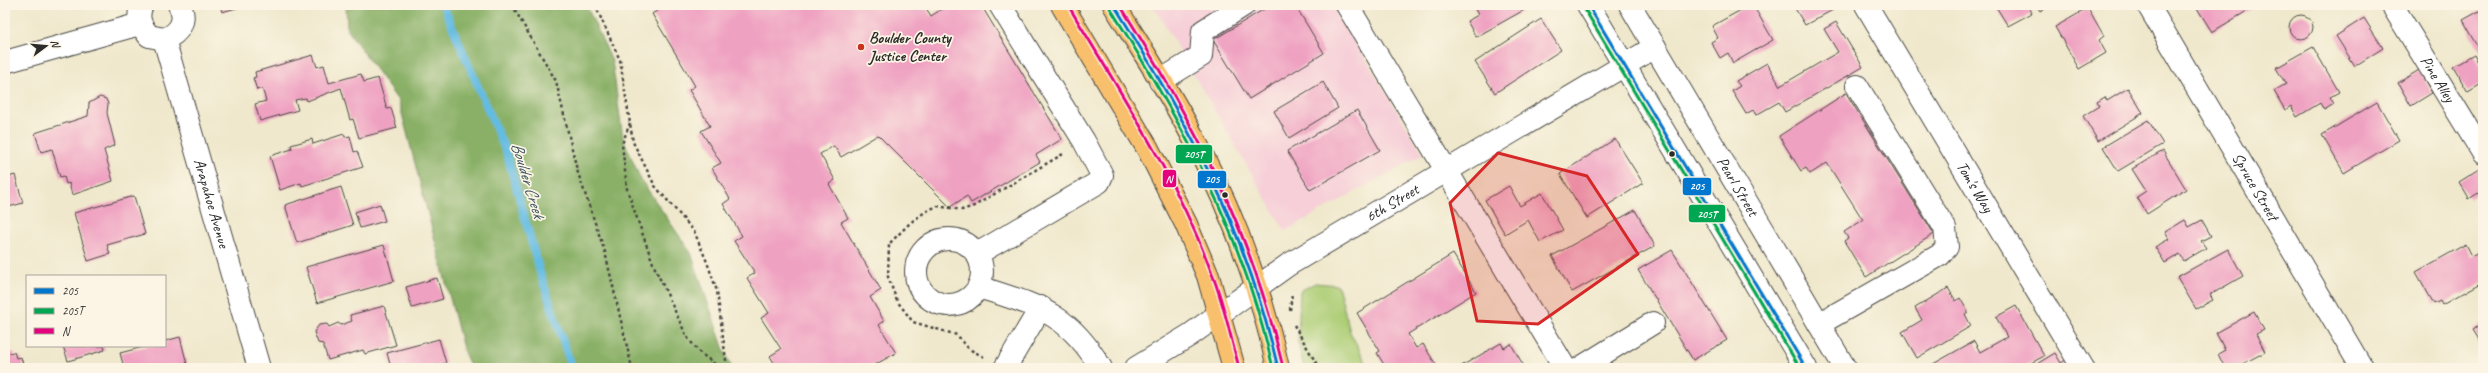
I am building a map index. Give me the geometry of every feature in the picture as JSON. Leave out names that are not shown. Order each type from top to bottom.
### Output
[{"type":"main road","points":[[1062,5],[1159,169],[1208,276],[1220,313],[1234,368]]},
{"type":"main road","points":[[1114,5],[1188,127],[1210,171],[1245,251],[1257,286],[1278,368]]},
{"type":"street","points":[[5,62],[141,15],[149,36],[164,39],[179,30],[182,23],[182,14],[179,5]]},
{"type":"street","points":[[977,254],[1099,182],[1102,175],[1084,141],[1000,5]]},
{"type":"street","points":[[1160,81],[1201,56],[1203,31],[1244,5]]},
{"type":"street","points":[[1347,5],[1440,160],[1447,169],[1565,368]]},
{"type":"street","points":[[1588,5],[1806,368]]},
{"type":"street","name":"Pearl Street","points":[[1630,5],[1845,368]]},
{"type":"street","name":"Tom's Way","points":[[1866,5],[2084,368]]},
{"type":"street","name":"Spruce Street","points":[[2148,5],[2362,368]]},
{"type":"street","name":"Pine Alley","points":[[2392,5],[2483,153]]},
{"type":"street","name":"Arapahoe Avenue","points":[[164,39],[259,368]]},
{"type":"street","name":"6th Street","points":[[1136,368],[1190,335],[1257,286],[1447,169],[1655,47]]},
{"type":"street","points":[[1819,324],[1934,259],[1947,247],[1945,228],[1857,86]]},
{"type":"street","points":[[958,240],[967,244],[977,254],[982,267],[979,287],[965,301],[948,305],[936,302],[922,291],[916,272],[921,255],[926,248],[938,241],[958,240]]},
{"type":"street","points":[[979,287],[1041,307],[1062,320],[1079,335],[1101,368]]},
{"type":"street","points":[[1005,368],[1041,307]]},
{"type":"street","points":[[1580,368],[1653,323]]},
{"type":"path","points":[[512,5],[556,81],[577,170],[605,252],[632,368]]},
{"type":"path","points":[[595,5],[620,60],[633,142],[655,186],[694,231],[707,262],[717,291],[726,368]]},
{"type":"path","points":[[630,122],[622,144],[627,188],[654,266],[687,337],[700,352],[720,368]]},
{"type":"path","points":[[1289,316],[1293,284]]},
{"type":"path","points":[[1293,323],[1319,368]]},
{"type":"highlighted area","points":[[1498,153],[1587,176],[1638,254],[1538,324],[1477,321],[1450,203]]},
{"type":"shaded area","points":[[1153,5],[1333,5],[1423,154],[1285,231]]},
{"type":"green space","points":[[346,5],[586,5],[612,61],[623,138],[641,180],[691,253],[726,356],[732,368],[471,368],[464,352],[399,102],[347,29]]},
{"type":"green space","points":[[1315,283],[1338,285],[1350,332],[1369,368],[1304,368],[1298,342],[1300,291]]},
{"type":"building","points":[[220,5],[247,5],[222,12]]},
{"type":"building","points":[[666,5],[924,5],[931,16],[948,5],[981,5],[1062,139],[1036,155],[1040,162],[971,203],[967,196],[950,207],[878,135],[841,157],[834,146],[820,154],[835,180],[829,184],[848,218],[841,222],[881,290],[870,297],[884,321],[879,325],[896,353],[869,368],[777,368],[770,356],[781,349],[761,318],[769,313],[747,278],[755,273],[734,241],[742,236],[723,204],[730,199],[712,168],[721,163],[701,131],[710,126],[689,90],[695,86],[652,14]]},
{"type":"building","points":[[1271,5],[1295,5],[1324,53],[1249,99],[1213,40]]},
{"type":"building","points":[[1473,5],[1533,5],[1476,37],[1467,21],[1478,15]]},
{"type":"building","points":[[1750,5],[1753,5],[1773,40],[1733,63],[1728,53],[1720,58],[1711,42],[1718,38],[1712,26]]},
{"type":"building","points":[[1793,5],[1842,5],[1805,25]]},
{"type":"building","points":[[1995,5],[2028,5],[2032,13],[2008,26]]},
{"type":"building","points":[[2036,5],[2050,5],[2040,11]]},
{"type":"building","points":[[2195,5],[2257,5],[2212,32]]},
{"type":"building","points":[[2088,8],[2104,36],[2099,40],[2106,53],[2079,69],[2055,27]]},
{"type":"building","points":[[2483,9],[2483,55],[2463,20]]},
{"type":"building","points":[[2301,15],[2306,16],[2312,22],[2312,32],[2306,38],[2301,39],[2296,38],[2290,32],[2289,27],[2290,22],[2296,16]]},
{"type":"building","points":[[2364,18],[2383,48],[2355,66],[2336,36]]},
{"type":"building","points":[[1541,19],[1561,50],[1495,93],[1475,62]]},
{"type":"building","points":[[1836,22],[1863,67],[1785,112],[1779,102],[1756,115],[1753,110],[1746,114],[1732,91],[1740,86],[1736,81],[1767,63],[1780,86],[1838,52],[1824,29]]},
{"type":"building","points":[[2313,47],[2339,92],[2330,97],[2334,104],[2324,110],[2320,103],[2297,117],[2291,106],[2285,110],[2274,91],[2286,84],[2276,68]]},
{"type":"building","points":[[313,55],[317,67],[324,65],[329,83],[361,74],[364,82],[378,78],[387,109],[391,108],[397,128],[359,138],[353,119],[350,120],[341,88],[307,101],[306,98],[295,100],[298,110],[260,121],[255,104],[266,101],[262,88],[257,90],[253,78],[256,77],[255,72]]},
{"type":"building","points":[[2474,55],[2483,71],[2483,83],[2468,92],[2453,67]]},
{"type":"building","points":[[2419,70],[2432,93],[2411,106],[2398,83]]},
{"type":"building","points":[[1323,82],[1338,108],[1289,138],[1274,111]]},
{"type":"building","points":[[2128,88],[2143,113],[2098,141],[2083,116],[2099,106],[2097,102],[2105,97],[2107,101]]},
{"type":"building","points":[[1846,93],[1934,234],[1866,277],[1844,241],[1848,238],[1844,232],[1863,220],[1827,163],[1810,174],[1806,168],[1801,171],[1779,136]]},
{"type":"building","points":[[100,97],[106,99],[108,104],[107,113],[115,145],[104,150],[113,181],[72,195],[69,183],[66,184],[64,176],[60,177],[52,149],[41,152],[35,133],[88,116],[89,103]]},
{"type":"building","points":[[2377,102],[2399,140],[2344,173],[2322,135]]},
{"type":"building","points":[[1357,110],[1380,150],[1310,190],[1287,151]]},
{"type":"building","points":[[2148,120],[2163,144],[2118,171],[2103,147]]},
{"type":"building","points":[[344,134],[345,137],[350,136],[354,152],[357,151],[363,167],[302,186],[301,183],[280,190],[270,156],[292,149],[291,145],[312,139],[313,144]]},
{"type":"building","points":[[1615,139],[1643,183],[1587,218],[1560,174]]},
{"type":"building","points":[[2163,151],[2186,189],[2147,214],[2137,197],[2146,191],[2132,169]]},
{"type":"building","points":[[2483,167],[2483,190],[2469,199],[2459,182]]},
{"type":"building","points":[[15,175],[23,203],[5,208],[5,178]]},
{"type":"building","points":[[1509,186],[1520,206],[1542,193],[1563,230],[1540,242],[1528,220],[1505,234],[1485,200]]},
{"type":"building","points":[[341,187],[353,225],[297,243],[285,205]]},
{"type":"building","points":[[134,196],[145,234],[107,245],[110,254],[88,261],[74,213]]},
{"type":"building","points":[[380,204],[385,221],[360,228],[355,212]]},
{"type":"building","points":[[1635,210],[1655,246],[1572,292],[1552,256]]},
{"type":"building","points":[[2185,220],[2189,227],[2202,220],[2211,236],[2201,241],[2206,248],[2184,261],[2180,254],[2165,263],[2155,247],[2169,239],[2165,232]]},
{"type":"building","points":[[2466,244],[2472,256],[2483,250],[2483,282],[2442,305],[2440,301],[2434,304],[2416,272]]},
{"type":"building","points":[[384,245],[394,281],[317,303],[306,267]]},
{"type":"building","points":[[2228,249],[2243,276],[2210,295],[2213,300],[2196,309],[2177,277]]},
{"type":"building","points":[[1672,250],[1727,340],[1693,360],[1638,270]]},
{"type":"building","points":[[1453,254],[1476,292],[1408,334],[1416,348],[1423,344],[1438,368],[1386,368],[1377,353],[1380,351],[1357,313]]},
{"type":"building","points":[[437,278],[443,299],[412,308],[406,287]]},
{"type":"building","points":[[1948,288],[1956,301],[1960,298],[1968,312],[1965,314],[1971,326],[1917,358],[1902,332],[1922,320],[1915,308]]},
{"type":"building","points":[[384,306],[396,345],[365,354],[363,350],[328,360],[323,344],[318,343],[314,332],[319,325],[327,324],[329,327],[338,323],[341,325],[352,321],[350,315]]},
{"type":"building","points":[[2016,306],[2044,356],[2022,368],[1926,368],[1974,341],[1980,352],[2007,337],[1996,317]]},
{"type":"building","points":[[2254,312],[2264,330],[2256,334],[2265,352],[2235,368],[2225,368],[2218,354],[2225,350],[2216,333]]},
{"type":"building","points":[[2483,323],[2483,346],[2473,330]]},
{"type":"building","points":[[180,337],[188,368],[124,368],[120,353],[143,347],[166,347],[166,341]]},
{"type":"building","points":[[439,339],[446,363],[428,368],[391,368],[387,353]]},
{"type":"building","points":[[1501,343],[1504,348],[1511,344],[1525,368],[1458,368]]},
{"type":"building","points":[[63,347],[104,347],[105,350],[68,361]]},
{"type":"building","points":[[14,352],[16,358],[21,357],[24,368],[5,368],[5,354]]},
{"type":"building","points":[[2055,353],[2061,363],[2067,359],[2072,368],[2030,368]]},
{"type":"waterway","name":"Boulder Creek","points":[[443,5],[506,152],[541,276],[572,368]]},
{"type":"transit line","name":"N","points":[[1068,5],[1146,136],[1182,204],[1198,238],[1216,285],[1239,367]]},
{"type":"transit line","name":"205","points":[[1114,5],[1142,50],[1191,136],[1232,223],[1265,317],[1278,368]]},
{"type":"transit line","name":"N","points":[[1120,5],[1172,92],[1196,135],[1217,178],[1237,223],[1254,268],[1270,316],[1283,367]]},
{"type":"transit line","name":"205","points":[[1588,5],[1806,368]]},
{"type":"transit line","name":"205T","points":[[1110,8],[1163,95],[1208,181],[1245,270],[1260,318],[1273,368]]},
{"type":"transit line","name":"205T","points":[[1584,8],[1800,368]]},
{"type":"place","name":"Boulder County Justice Center","points":[[861,47]]}]
